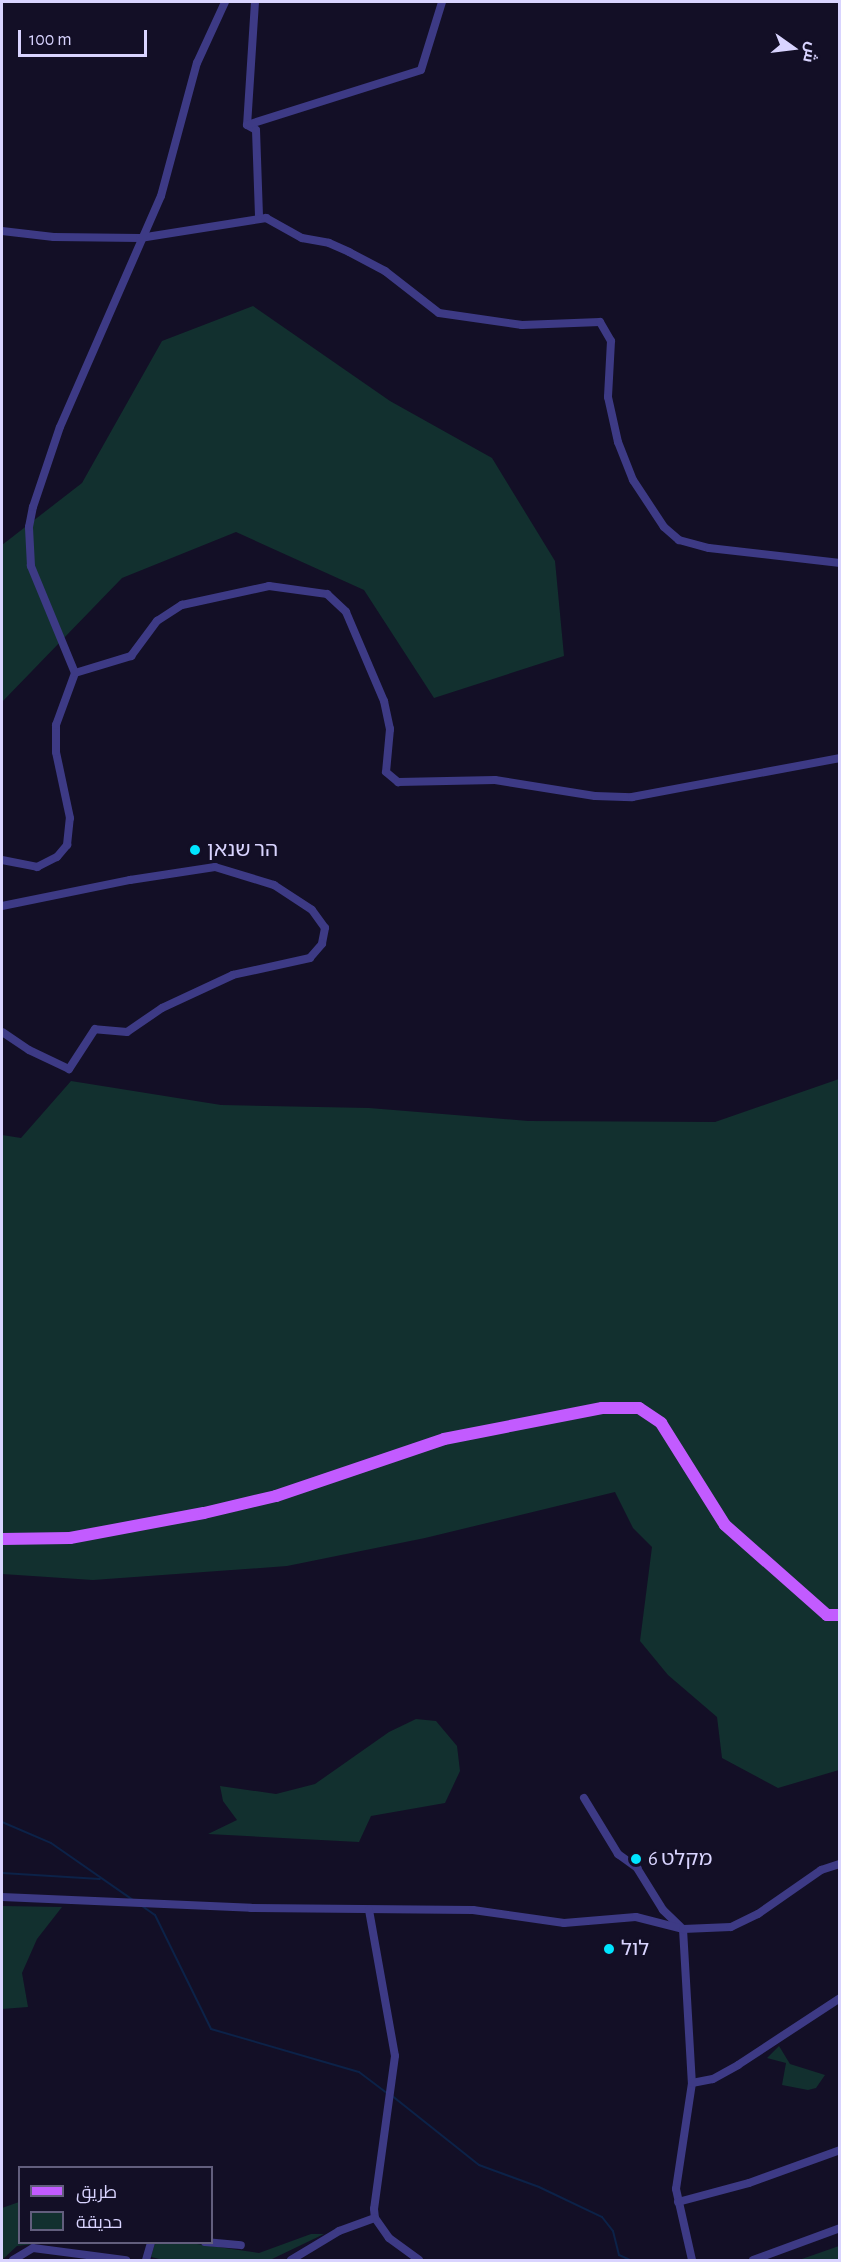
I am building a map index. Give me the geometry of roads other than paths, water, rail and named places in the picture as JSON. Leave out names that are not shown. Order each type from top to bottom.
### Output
[{"type":"main road","points":[[2,1539],[70,1538],[204,1513],[276,1496],[444,1439],[602,1408],[639,1408],[662,1423],[725,1525],[827,1615],[840,1615]]},
{"type":"street","points":[[2,860],[37,867],[57,857],[67,845],[70,818],[56,752],[56,725],[75,672],[31,566],[29,527],[60,427],[171,163],[197,63],[225,2]]},
{"type":"street","points":[[247,125],[255,2]]},
{"type":"street","points":[[247,125],[421,70],[442,2]]},
{"type":"street","points":[[247,125],[256,130],[259,217]]},
{"type":"street","points":[[2,231],[54,237],[140,238],[259,217],[277,221],[302,238],[329,243],[350,252],[385,272],[439,314],[522,325],[600,322],[610,341],[608,397],[616,435],[633,480],[664,527],[679,540],[709,548],[840,563]]},
{"type":"street","points":[[75,672],[131,656],[157,621],[182,605],[269,586],[305,589],[327,594],[346,612],[384,701],[390,729],[386,772],[398,782],[486,779],[632,797],[840,758]]},
{"type":"street","points":[[2,906],[130,880],[215,867],[274,885],[312,910],[325,928],[322,944],[310,958],[233,975],[162,1008],[127,1032],[95,1029],[69,1069],[2,1032]]},
{"type":"street","points":[[584,1797],[618,1854],[637,1868],[663,1910],[683,1929],[692,2083],[676,2172],[678,2202],[692,2260]]},
{"type":"street","points":[[2,1898],[369,1910],[473,1910],[564,1923],[636,1917],[683,1929],[731,1927],[758,1914],[821,1870],[840,1864]]},
{"type":"street","points":[[369,1910],[395,2056],[381,2134],[375,2218],[397,2247],[419,2260]]},
{"type":"street","points":[[692,2083],[713,2079],[738,2065],[840,1998]]},
{"type":"street","points":[[678,2202],[749,2183],[840,2150]]},
{"type":"street","points":[[291,2260],[339,2231],[375,2218]]},
{"type":"street","points":[[753,2260],[840,2228]]},
{"type":"street","points":[[213,2243],[241,2245]]},
{"type":"street","points":[[146,2260],[150,2244]]},
{"type":"street","points":[[13,2260],[33,2248],[126,2260]]},
{"type":"waterway","points":[[2,1822],[51,1843],[133,1900]]},
{"type":"waterway","points":[[2,1873],[100,1879]]},
{"type":"waterway","points":[[142,1906],[155,1915],[211,2029],[359,2072],[386,2092]]},
{"type":"waterway","points":[[391,2095],[479,2165],[539,2187],[602,2217],[613,2231],[619,2255],[630,2260]]},
{"type":"place","name":"הר שנאן","points":[[195,850]]},
{"type":"place","name":"מקלט 6","points":[[636,1859]]},
{"type":"place","name":"לול","points":[[609,1949]]}]
